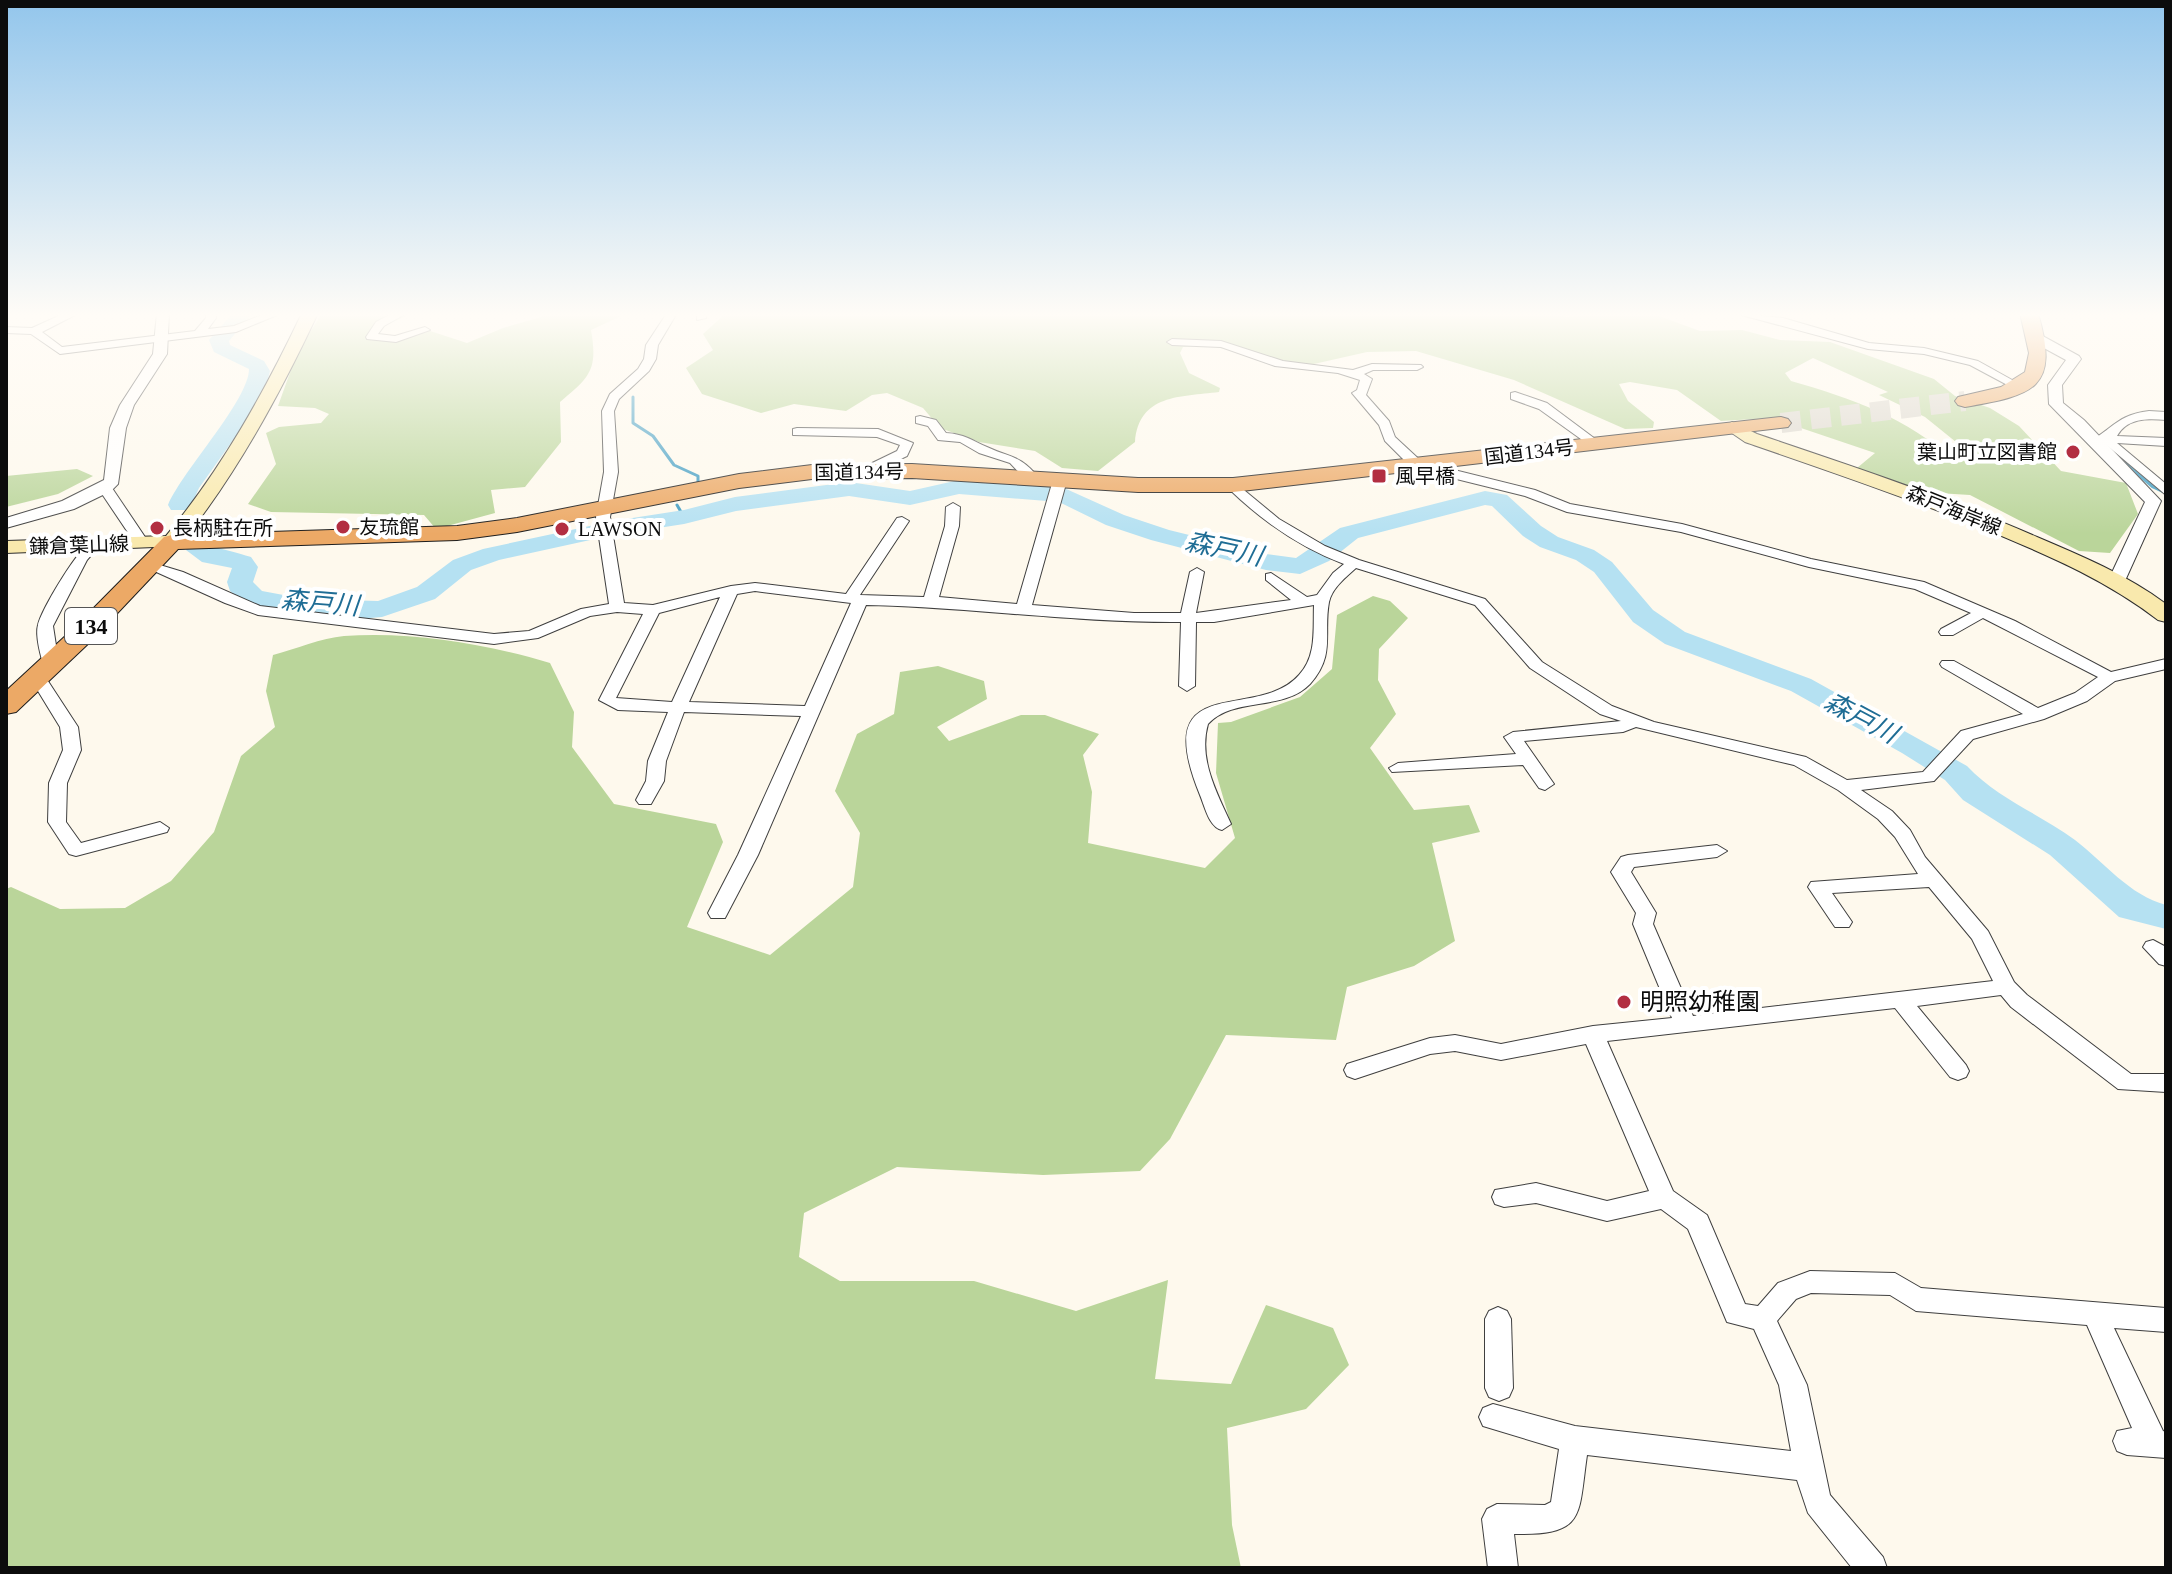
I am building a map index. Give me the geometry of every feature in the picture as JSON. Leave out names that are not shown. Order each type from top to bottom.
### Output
[{"type":"highway","points":[[1965,401],[2015,386]]},
{"type":"highway","name":"国道134号","points":[[172,542],[442,534],[517,525],[605,522],[739,481],[812,472],[871,469],[1033,479],[1056,491],[1233,485],[1781,423]]},
{"type":"highway","name":"134","points":[[6,706],[45,671],[146,554],[172,542]]},
{"type":"main road","points":[[172,542],[210,495],[273,386]]},
{"type":"main road","name":"森戸海岸線","points":[[1732,427],[1751,438],[1937,502],[2118,579],[2166,615]]},
{"type":"main road","name":"鎌倉葉山線","points":[[6,547],[93,545],[146,554]]},
{"type":"street","points":[[6,523],[68,505],[105,488],[114,474],[114,448],[123,413],[140,386]]},
{"type":"street","points":[[617,607],[605,522],[611,472],[608,411],[614,397],[626,386]]},
{"type":"street","points":[[1364,386],[1358,393],[1359,398],[1385,424],[1389,438],[1417,465],[1530,493],[1595,515],[1682,528],[1809,563],[1919,585],[1983,612],[2109,677]]},
{"type":"street","points":[[2055,386],[2055,401],[2153,501],[2118,579]]},
{"type":"street","points":[[1515,396],[1543,406],[1596,444]]},
{"type":"street","points":[[2107,438],[2122,422],[2146,414],[2166,416]]},
{"type":"street","points":[[920,420],[932,423],[942,437],[963,438],[983,450],[1015,460],[1033,479]]},
{"type":"street","points":[[797,432],[878,433],[907,443],[902,453],[871,469]]},
{"type":"street","points":[[2089,433],[2107,438],[2166,442]]},
{"type":"street","points":[[2107,438],[2166,491]]},
{"type":"street","points":[[1233,485],[1270,519],[1317,549],[1480,602],[1536,665],[1606,710],[1634,721],[1800,761],[1844,786],[1885,815],[1903,834],[1932,880],[1981,936],[2006,987],[2019,1001],[2126,1083],[2166,1083]]},
{"type":"street","points":[[105,488],[146,554],[232,603],[258,610],[494,639],[532,635],[586,612],[617,607],[653,610],[731,590],[775,589],[856,599],[1134,618],[1237,614],[1313,601],[1354,563]]},
{"type":"street","points":[[1023,609],[1056,491]]},
{"type":"street","points":[[930,602],[952,526],[953,507]]},
{"type":"street","points":[[718,913],[748,855],[856,599],[902,521]]},
{"type":"street","points":[[93,545],[81,558],[45,626],[45,671],[69,727],[72,750],[58,783],[57,822],[76,850],[160,828]]},
{"type":"street","points":[[1187,686],[1189,603],[1197,572]]},
{"type":"street","points":[[1222,824],[1202,779],[1196,744],[1199,724],[1209,714],[1233,705],[1290,692],[1306,678],[1323,642],[1313,601],[1271,577]]},
{"type":"street","points":[[645,800],[655,781],[657,761],[678,707],[731,590]]},
{"type":"street","points":[[653,610],[607,700],[618,705],[810,711]]},
{"type":"street","points":[[1947,632],[1983,612]]},
{"type":"street","points":[[1948,664],[2038,715]]},
{"type":"street","points":[[1844,786],[1915,780],[1931,774],[1967,735],[2038,715],[2081,697],[2109,677],[2166,664]]},
{"type":"street","points":[[1545,784],[1513,737],[1623,727],[1634,721]]},
{"type":"street","points":[[1398,768],[1527,759]]},
{"type":"street","points":[[1686,1025],[1643,924],[1646,913],[1621,872],[1628,861],[1717,851]]},
{"type":"street","points":[[1842,922],[1818,887],[1932,880]]},
{"type":"street","points":[[1355,1070],[1430,1046],[1455,1043],[1501,1052],[1593,1034],[2006,987]]},
{"type":"street","points":[[1900,1000],[1958,1071]]},
{"type":"street","points":[[1593,1034],[1664,1198],[1698,1222],[1736,1314],[1763,1319]]},
{"type":"street","points":[[1504,1197],[1536,1193],[1607,1211],[1664,1198]]},
{"type":"street","points":[[1763,1319],[1787,1291],[1810,1282],[1895,1284],[1916,1299],[2166,1320]]},
{"type":"street","points":[[2094,1312],[2149,1444]]},
{"type":"street","points":[[1498,1319],[1499,1388]]},
{"type":"street","points":[[1763,1319],[1793,1385],[1818,1503],[1872,1568]]},
{"type":"street","points":[[1493,1417],[1575,1440],[1808,1467]]},
{"type":"street","points":[[1503,1568],[1497,1519],[1549,1520],[1564,1510],[1575,1440]]},
{"type":"green space","points":[[285,386],[577,386],[560,402],[561,442],[525,487],[491,490],[495,513],[436,529],[424,515],[271,512],[248,504],[276,464],[266,433],[279,427],[321,423],[329,414],[315,408],[278,406]]},
{"type":"green space","points":[[697,386],[1220,388],[1219,392],[1176,397],[1153,406],[1138,426],[1135,442],[1098,471],[1062,468],[1035,451],[979,442],[940,428],[923,408],[887,393],[872,395],[846,411],[794,404],[761,413],[702,394]]},
{"type":"green space","points":[[1529,386],[1620,386],[1628,401],[1654,422],[1653,428],[1625,429]]},
{"type":"green space","points":[[1656,386],[1808,386],[1857,402],[1898,421],[1954,461],[1977,459],[1925,417],[1879,395],[1888,392],[1876,386],[1943,386],[1955,396],[1990,408],[2019,426],[2061,471],[2126,483],[2138,514],[2110,553],[2079,551],[1970,495],[1922,492],[1857,468],[1875,453],[1771,418],[1721,421],[1677,390]]},
{"type":"green space","points":[[77,469],[93,476],[58,494],[6,507],[6,476]]},
{"type":"green space","points":[[1373,596],[1390,601],[1408,618],[1379,649],[1378,680],[1396,714],[1370,748],[1414,810],[1469,805],[1480,832],[1432,843],[1455,941],[1414,966],[1347,987],[1336,1040],[1226,1035],[1170,1139],[1140,1171],[1043,1175],[897,1167],[804,1213],[799,1257],[840,1281],[974,1281],[1076,1311],[1168,1280],[1155,1379],[1231,1384],[1266,1305],[1333,1328],[1349,1365],[1306,1409],[1227,1428],[1232,1525],[1241,1568],[6,1568],[6,889],[11,887],[60,909],[125,908],[171,881],[214,832],[241,756],[275,727],[266,691],[273,655],[335,637],[396,635],[475,645],[550,663],[574,712],[572,747],[614,804],[716,824],[723,842],[687,927],[770,955],[853,887],[860,833],[835,791],[857,734],[894,714],[900,672],[938,666],[984,681],[987,699],[937,727],[949,741],[1021,715],[1045,715],[1099,734],[1083,755],[1092,792],[1088,843],[1205,868],[1235,838],[1216,773],[1218,723],[1231,722],[1300,697],[1332,669],[1337,615]]},
{"type":"waterway","name":"森戸川","points":[[180,505],[187,488],[232,426],[254,386]]},
{"type":"waterway","points":[[633,397],[633,423],[653,436],[674,465],[698,476],[698,483]]},
{"type":"waterway","points":[[2109,430],[2135,415],[2166,414]]},
{"type":"waterway","points":[[2117,456],[2153,487],[2166,493]]},
{"type":"waterway","name":"森戸川","points":[[199,550],[211,557],[242,562],[245,567],[240,582],[243,591],[254,597],[305,607],[358,611],[382,609],[426,593],[462,565],[492,554],[613,528],[684,517],[735,504],[849,489],[910,498],[959,487],[1064,495],[1115,520],[1160,535],[1266,562],[1300,566],[1320,556],[1349,533],[1485,498],[1499,500],[1532,531],[1549,542],[1585,555],[1603,567],[1643,616],[1675,638],[1801,685],[1913,746],[1956,773],[1974,793],[2062,847],[2132,908],[2166,917]]},
{"type":"waterway","points":[[677,505],[684,517]]},
{"type":"tunnel","points":[[1781,423],[1965,401]]},
{"type":"place","name":"葉山町立図書館","points":[[2073,452]]},
{"type":"place","name":"風早橋","points":[[1379,476]]},
{"type":"place","name":"友琉館","points":[[343,527]]},
{"type":"place","name":"長柄駐在所","points":[[157,528]]},
{"type":"place","name":"LAWSON","points":[[562,529]]},
{"type":"place","name":"明照幼稚園","points":[[1624,1002]]}]
